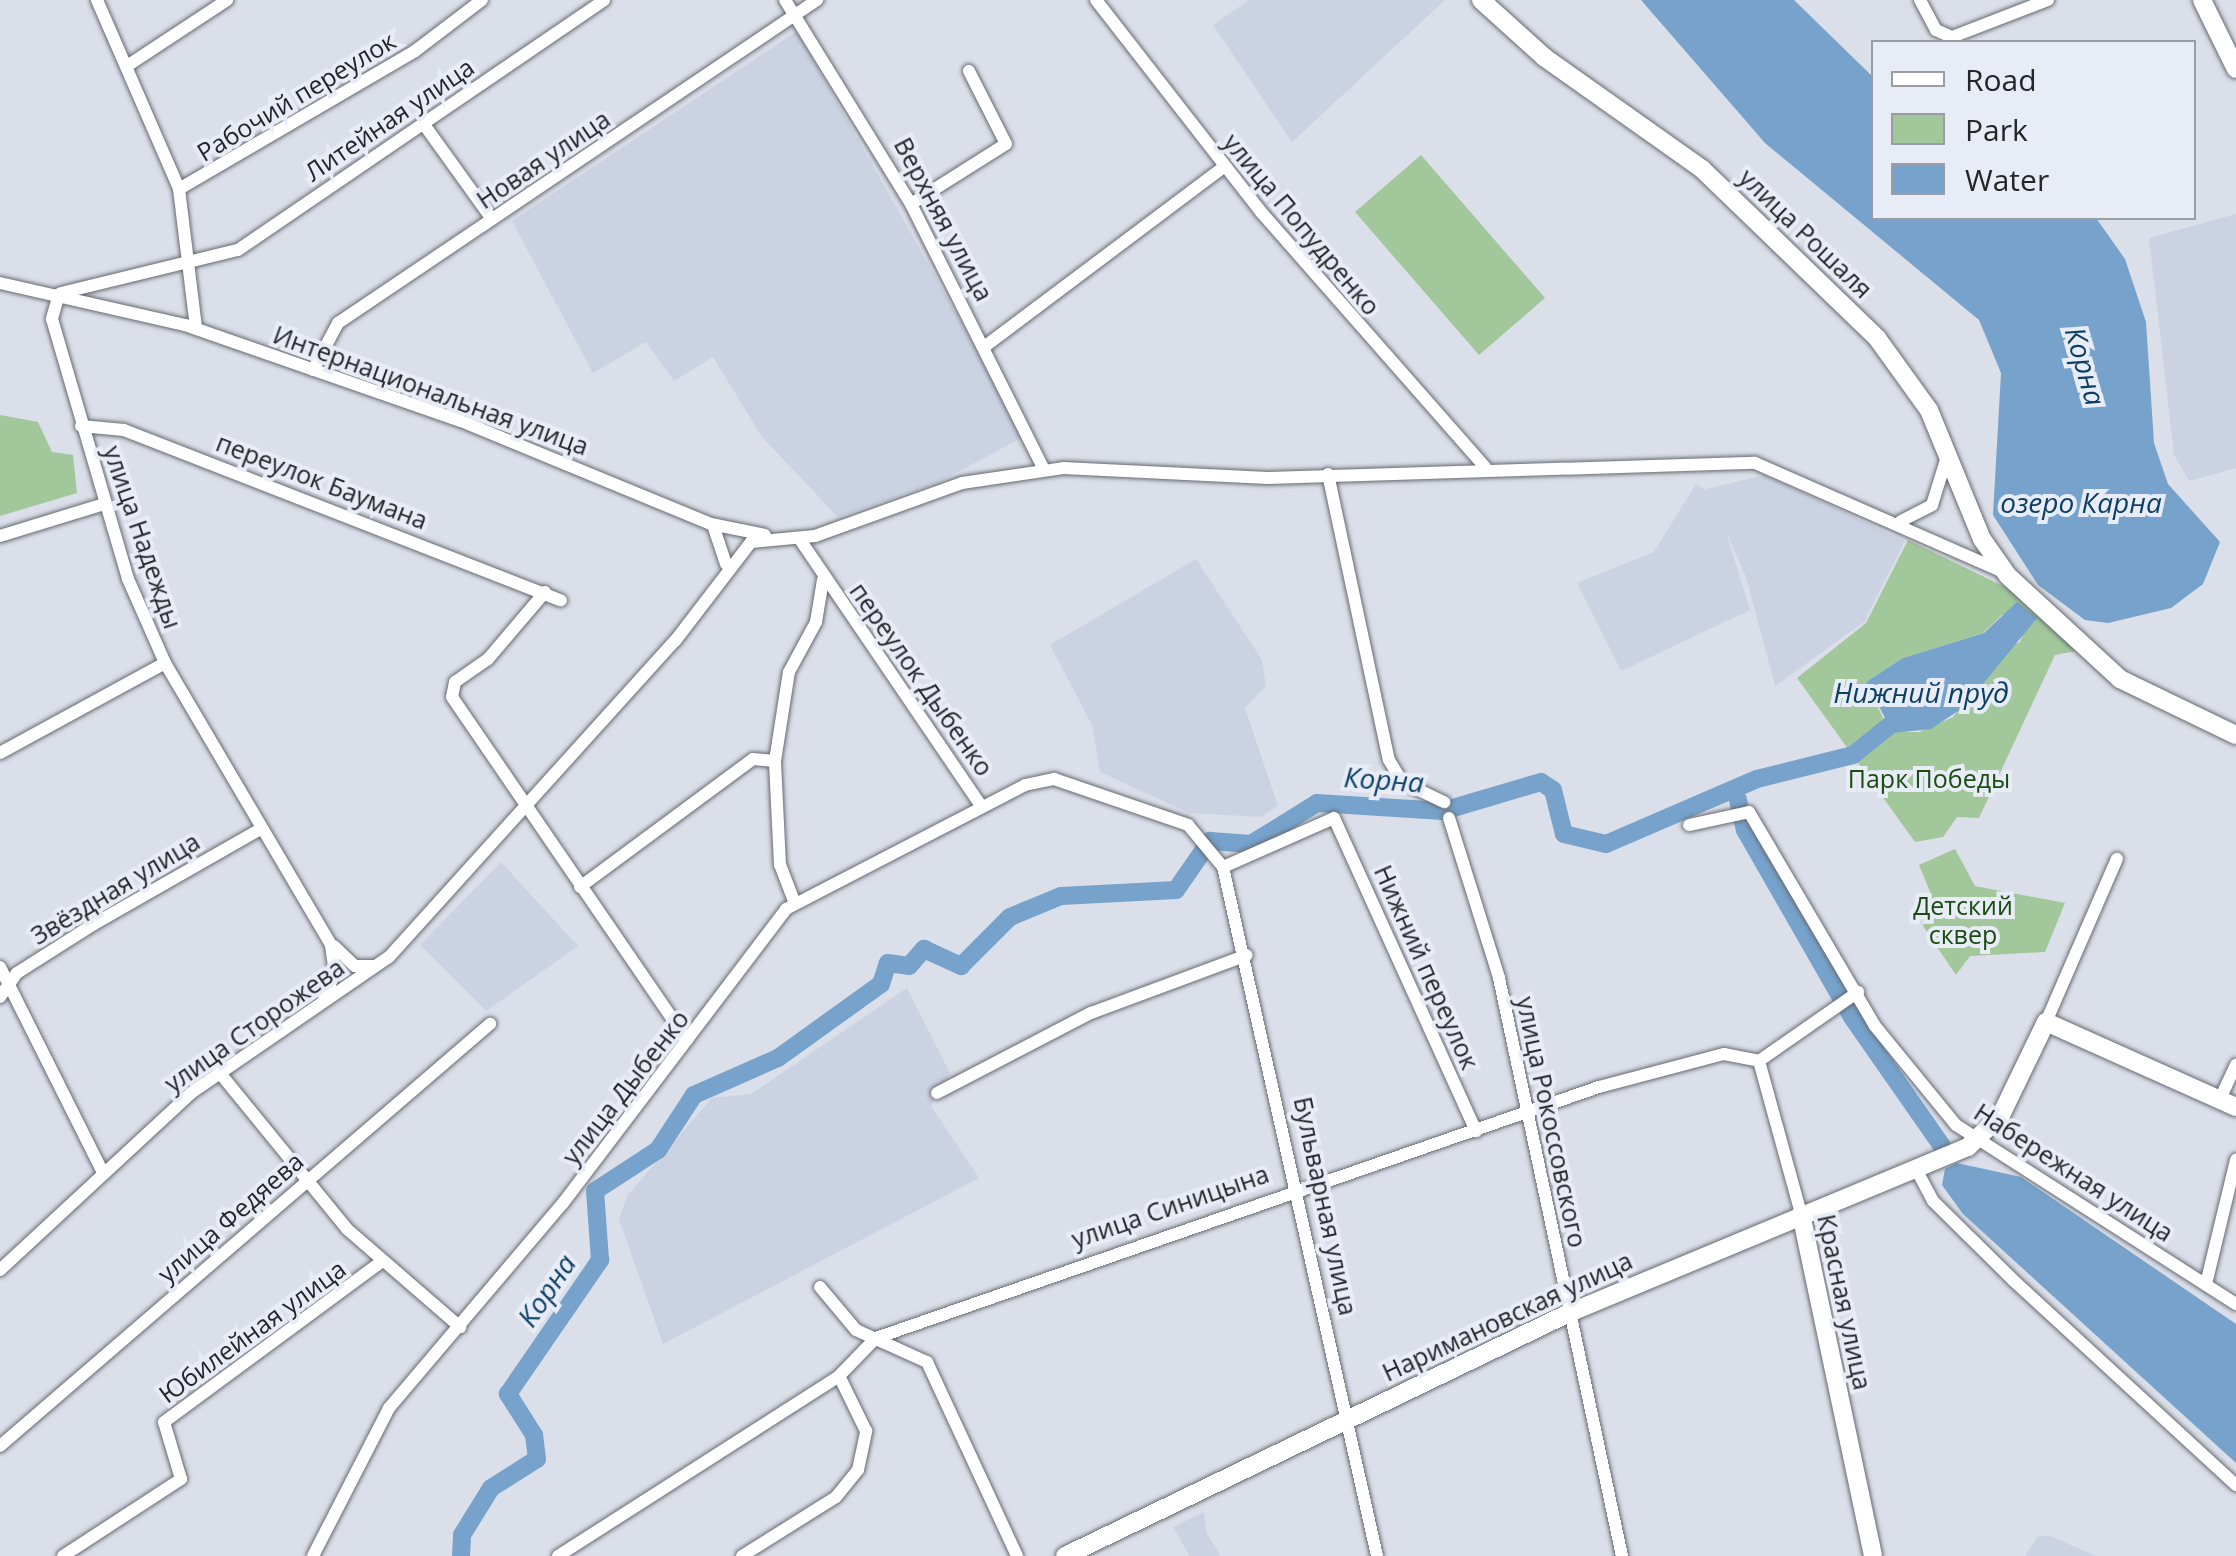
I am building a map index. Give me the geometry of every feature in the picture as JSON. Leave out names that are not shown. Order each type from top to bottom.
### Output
[{"type":"main road","name":"улица Рошаля","points":[[1481,0],[1544,57],[1702,169],[1838,297],[1910,378],[1946,450],[1982,539],[2013,580],[2120,679],[2236,736]]},
{"type":"main road","points":[[2202,0],[2236,69]]},
{"type":"main road","points":[[1978,1140],[2046,1022],[2228,1103]]},
{"type":"main road","name":"Наримановская улица","points":[[1065,1556],[1569,1313],[1978,1140]]},
{"type":"main road","name":"Красная улица","points":[[1801,1214],[1873,1556]]},
{"type":"street","points":[[97,0],[179,189],[193,257],[196,328]]},
{"type":"street","points":[[128,66],[227,0]]},
{"type":"street","name":"Рабочий переулок","points":[[179,189],[415,50],[482,0]]},
{"type":"street","name":"Литейная улица","points":[[193,257],[238,250],[604,0]]},
{"type":"street","name":"Верхняя улица","points":[[786,0],[910,204],[1044,470]]},
{"type":"street","name":"Новая улица","points":[[313,370],[332,328],[817,0]]},
{"type":"street","name":"улица Попудренко","points":[[1096,0],[1224,167],[1449,431],[1485,467]]},
{"type":"street","points":[[1920,0],[1945,40],[2048,0]]},
{"type":"street","points":[[910,204],[1006,144],[969,71]]},
{"type":"street","points":[[423,123],[492,219]]},
{"type":"street","points":[[984,347],[1224,167]]},
{"type":"street","name":"Интернациональная улица","points":[[59,294],[123,280],[193,257]]},
{"type":"street","points":[[123,280],[110,294],[123,311]]},
{"type":"street","name":"Интернациональная улица","points":[[0,283],[196,328],[711,524],[783,538],[799,538],[940,488],[1044,470],[1328,474],[1436,467],[1770,464],[1899,522],[2013,580]]},
{"type":"street","name":"улица Надежды","points":[[59,294],[52,319],[81,426],[104,504],[165,663],[327,936],[350,964],[380,965]]},
{"type":"street","name":"переулок Баумана","points":[[81,426],[124,430],[561,600]]},
{"type":"street","points":[[1436,467],[1454,454],[1449,431]]},
{"type":"street","points":[[1899,522],[1938,496],[1946,450]]},
{"type":"street","points":[[1328,474],[1390,760],[1402,782],[1444,802]]},
{"type":"street","points":[[0,536],[104,504]]},
{"type":"street","points":[[711,524],[726,564]]},
{"type":"street","name":"Интернациональная улица","points":[[741,548],[783,538]]},
{"type":"street","name":"переулок Дыбенко","points":[[799,538],[823,580],[982,806]]},
{"type":"street","name":"улица Сторожева","points":[[0,1270],[102,1171],[219,1072],[380,965],[688,626],[726,564],[741,548]]},
{"type":"street","name":"переулок Дыбенко","points":[[794,901],[780,865],[775,761],[789,672],[816,622],[823,580]]},
{"type":"street","points":[[545,592],[451,689],[525,808],[687,1040]]},
{"type":"street","points":[[0,752],[165,663]]},
{"type":"street","points":[[580,887],[753,759],[775,761]]},
{"type":"street","name":"улица Дыбенко","points":[[313,1556],[343,1512],[381,1419],[460,1328],[794,901],[1039,780],[1080,784],[1200,835]]},
{"type":"street","name":"Набережная улица","points":[[1689,825],[1739,812],[1848,999],[1940,1107],[1978,1140],[2236,1304]]},
{"type":"street","name":"Нижний переулок","points":[[1222,868],[1324,818],[1337,822],[1476,1130]]},
{"type":"street","name":"улица Рокоссовского","points":[[1450,818],[1499,978],[1622,1556]]},
{"type":"street","name":"Звёздная улица","points":[[4,992],[94,924],[262,828]]},
{"type":"street","name":"Бульварная улица","points":[[1200,835],[1222,868],[1247,955],[1300,1186],[1376,1556]]},
{"type":"street","points":[[2046,1022],[2117,859]]},
{"type":"street","name":"улица Надежды","points":[[316,1008],[336,972],[327,936]]},
{"type":"street","points":[[937,1093],[1091,1013],[1247,955]]},
{"type":"street","points":[[0,967],[4,992],[102,1171]]},
{"type":"street","points":[[1759,1061],[1848,999]]},
{"type":"street","name":"улица Федяева","points":[[0,1446],[490,1024]]},
{"type":"street","name":"улица Синицына","points":[[558,1556],[839,1376],[876,1338],[1300,1186],[1676,1064],[1733,1053],[1759,1061]]},
{"type":"street","name":"Красная улица","points":[[1759,1061],[1801,1214]]},
{"type":"street","points":[[2228,1103],[2236,1064]]},
{"type":"street","points":[[219,1072],[305,1182],[382,1261],[460,1328]]},
{"type":"street","points":[[2206,1284],[2236,1160]]},
{"type":"street","points":[[1916,1169],[1933,1201],[2236,1485]]},
{"type":"street","name":"Юбилейная улица","points":[[63,1556],[181,1478],[164,1422],[382,1261]]},
{"type":"street","points":[[820,1287],[850,1326],[927,1362]]},
{"type":"street","points":[[930,1317],[919,1334],[927,1362],[1016,1556]]},
{"type":"street","points":[[742,1556],[836,1497],[858,1470],[866,1431],[839,1376]]},
{"type":"shaded area","points":[[1249,0],[1445,0],[1292,142],[1213,25]]},
{"type":"shaded area","points":[[797,31],[1025,436],[939,482],[838,517],[762,437],[713,357],[674,381],[646,342],[593,373],[512,221]]},
{"type":"shaded area","points":[[2236,214],[2236,468],[2189,481],[2174,454],[2149,238]]},
{"type":"shaded area","points":[[1765,475],[1905,541],[1864,622],[1775,686],[1746,577],[1707,489]]},
{"type":"shaded area","points":[[1696,484],[1715,496],[1750,610],[1621,671],[1577,583],[1654,552]]},
{"type":"shaded area","points":[[1196,559],[1262,660],[1266,686],[1245,708],[1278,806],[1261,817],[1189,813],[1100,772],[1093,727],[1050,645]]},
{"type":"shaded area","points":[[501,862],[578,946],[486,1011],[420,945]]},
{"type":"shaded area","points":[[907,988],[950,1073],[931,1106],[979,1178],[663,1344],[619,1219],[627,1196],[712,1098],[751,1094]]},
{"type":"shaded area","points":[[1204,1512],[1207,1534],[1221,1556],[1190,1556],[1173,1527]]},
{"type":"shaded area","points":[[2038,1536],[2050,1536],[2096,1556],[2025,1556]]},
{"type":"green space","points":[[1421,155],[1545,298],[1479,355],[1355,212]]},
{"type":"green space","points":[[0,415],[38,422],[52,452],[73,455],[77,493],[0,516]]},
{"type":"green space","name":"Парк Победы","points":[[1908,540],[2009,589],[2076,651],[2055,655],[1979,818],[1957,817],[1943,837],[1915,842],[1797,678],[1866,623]],"holes":[[[2002,615],[2029,619],[2020,642],[2003,649],[1953,717],[1919,732],[1897,732],[1884,720],[1866,682],[1903,658],[1983,633]]]},
{"type":"green space","name":"Детский сквер","points":[[1955,849],[1975,886],[2065,903],[2045,952],[1970,956],[1956,975],[1923,926],[1932,897],[1919,865]]},
{"type":"water","name":"озеро Карна","points":[[1641,0],[1794,0],[1871,75],[1871,220],[2097,220],[2125,259],[2146,322],[2154,443],[2168,484],[2220,542],[2203,584],[2171,608],[2108,623],[2085,620],[2038,585],[1993,515],[2001,373],[1979,320],[1765,143]]},
{"type":"water","name":"Нижний пруд","points":[[2017,602],[2037,618],[1964,707],[1931,729],[1893,733],[1866,682],[1903,658],[1984,633]]},
{"type":"water","points":[[1957,1163],[2021,1177],[2236,1324],[2236,1463],[1963,1214],[1942,1185],[1945,1169]]},
{"type":"waterway","name":"Корна","points":[[461,1556],[462,1535],[491,1488],[537,1459],[534,1435],[508,1394],[600,1260],[595,1191],[658,1150],[694,1095],[778,1058],[881,984],[888,963],[909,966],[924,949],[961,966],[1010,917],[1061,896],[1176,890],[1210,841],[1251,844],[1317,803],[1443,811],[1541,782],[1553,790],[1564,834],[1606,844],[1757,779],[1853,755],[1904,714]]},
{"type":"waterway","points":[[1738,800],[1745,830],[1852,1017],[1942,1146]]}]
